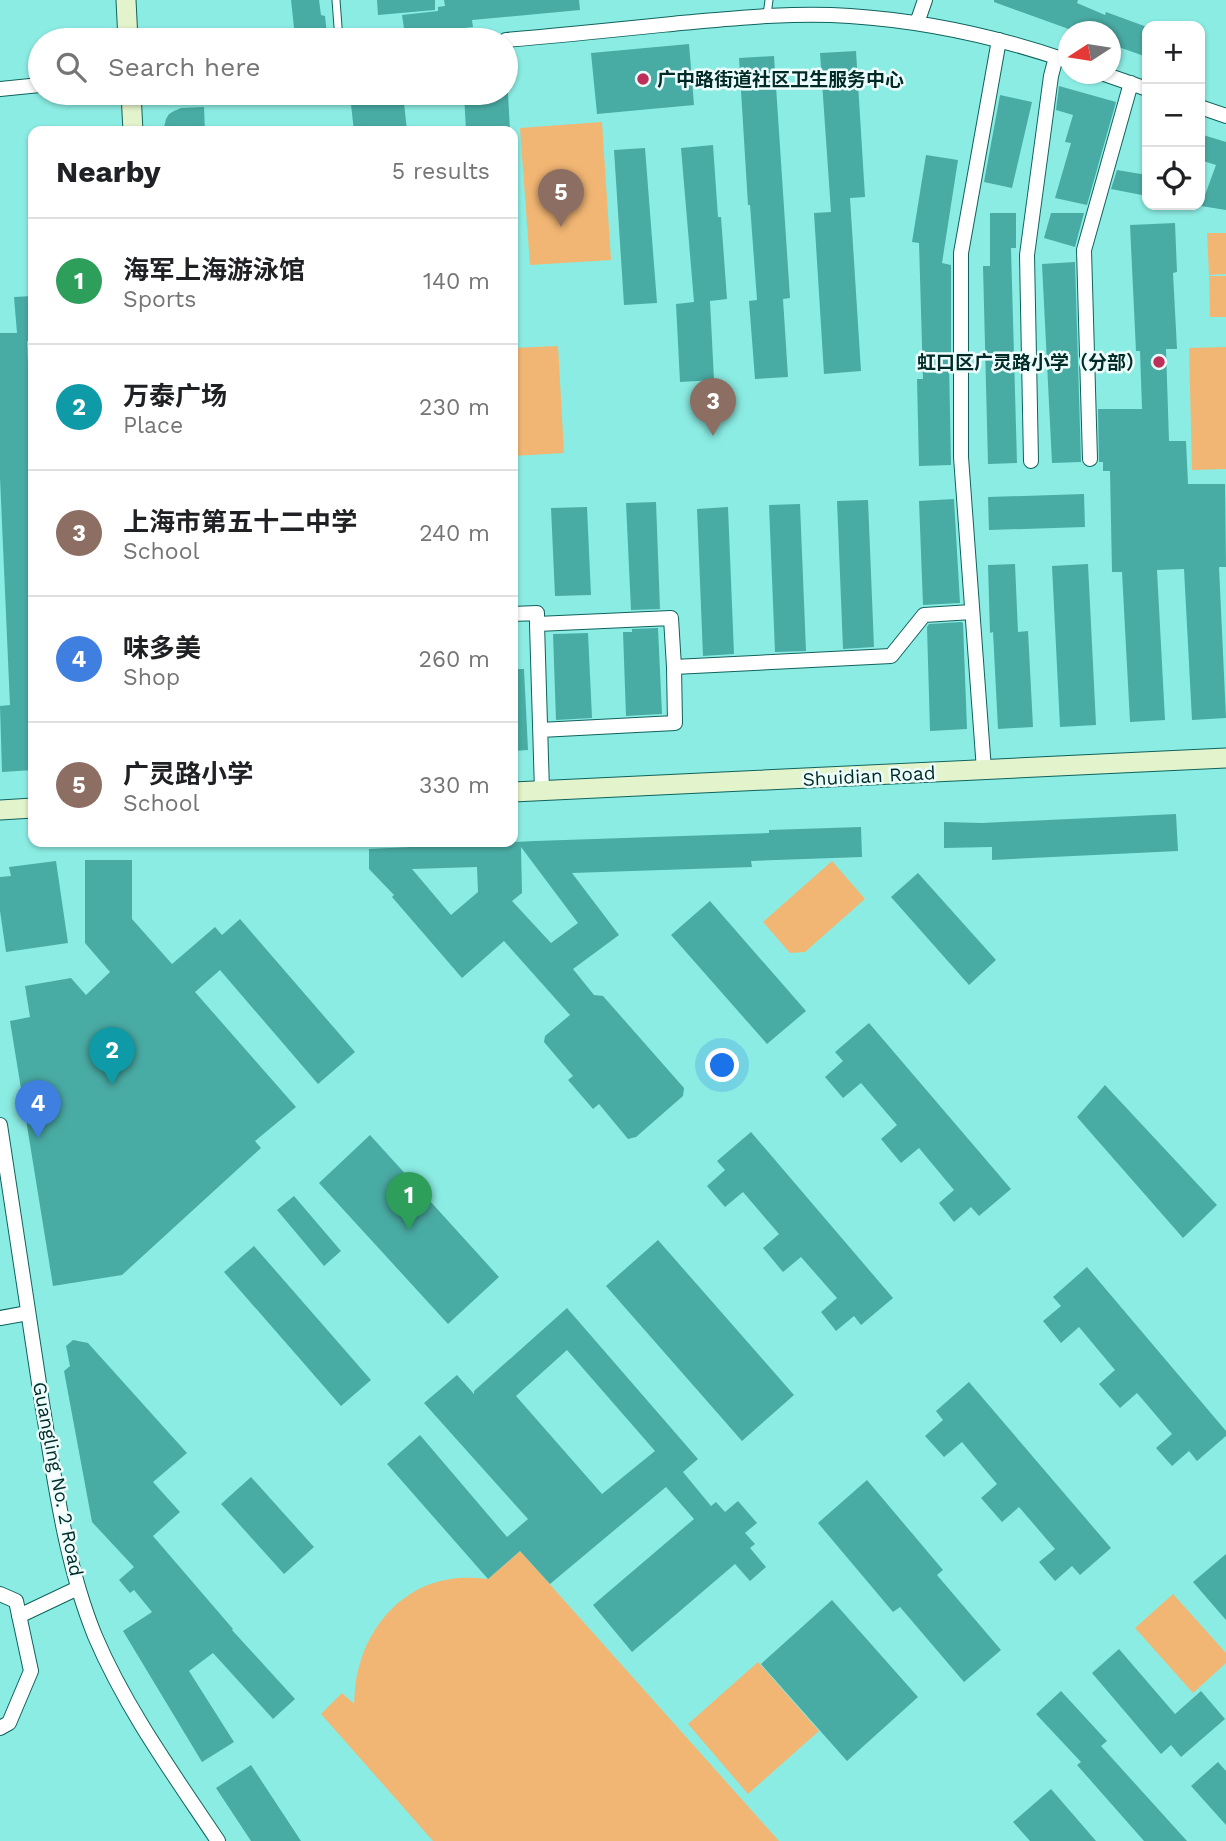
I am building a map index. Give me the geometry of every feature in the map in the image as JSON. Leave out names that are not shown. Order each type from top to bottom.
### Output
[{"type":"main road","points":[[126,0],[127,28]]},
{"type":"main road","points":[[132,105],[133,126]]},
{"type":"main road","name":"Shuidian Road","points":[[518,792],[1226,758]]},
{"type":"main road","points":[[0,810],[28,808]]},
{"type":"street","points":[[917,23],[925,0]]},
{"type":"street","points":[[518,39],[767,15],[848,16],[955,29],[1058,58]]},
{"type":"street","points":[[984,770],[961,457],[961,253],[999,40]]},
{"type":"street","points":[[1031,461],[1027,255],[1051,76],[1058,65]]},
{"type":"street","points":[[1121,80],[1142,87]]},
{"type":"street","points":[[1090,459],[1084,250],[1131,83]]},
{"type":"street","points":[[0,89],[28,86]]},
{"type":"street","points":[[1205,109],[1226,116]]},
{"type":"street","points":[[674,667],[891,656],[924,615],[972,612]]},
{"type":"street","points":[[518,614],[537,613],[542,791]]},
{"type":"street","points":[[537,624],[671,618],[676,723],[540,730]]},
{"type":"street","name":"Guangling No. 2 Road","points":[[0,1125],[62,1518],[78,1588],[96,1637],[130,1706],[218,1841]]},
{"type":"street","points":[[0,1318],[28,1313]]},
{"type":"street","points":[[19,1616],[78,1588]]},
{"type":"street","points":[[0,1594],[16,1601],[32,1671],[9,1723],[0,1728]]},
{"type":"lane","points":[[336,0],[338,28]]},
{"type":"lane","points":[[767,15],[769,0]]},
{"type":"shaded area","points":[[602,122],[611,260],[530,265],[520,128]]},
{"type":"shaded area","points":[[1207,233],[1226,233],[1226,274],[1209,275]]},
{"type":"shaded area","points":[[1209,276],[1226,276],[1226,317],[1210,317]]},
{"type":"shaded area","points":[[558,346],[564,453],[518,456],[518,348]]},
{"type":"shaded area","points":[[1226,347],[1226,469],[1192,470],[1189,348]]},
{"type":"shaded area","points":[[832,861],[865,899],[805,952],[790,953],[763,922]]},
{"type":"shaded area","points":[[520,1551],[779,1841],[433,1841],[321,1714],[342,1693],[354,1704],[357,1676],[364,1651],[381,1621],[405,1598],[419,1589],[451,1579],[488,1579]]},
{"type":"shaded area","points":[[1173,1594],[1226,1653],[1226,1663],[1193,1693],[1135,1628]]},
{"type":"shaded area","points":[[758,1662],[819,1731],[748,1794],[688,1724]]},
{"type":"building","points":[[291,0],[319,0],[326,28],[294,28]]},
{"type":"building","points":[[377,0],[435,0],[435,10],[378,15]]},
{"type":"building","points":[[444,0],[579,0],[580,10],[472,20],[473,27],[464,28],[404,28],[402,15],[438,11],[438,7],[445,6]]},
{"type":"building","points":[[1078,0],[1077,3],[1105,15],[1106,12],[1142,25],[1142,55],[1121,48],[1121,21],[1058,21],[1058,25],[994,2]]},
{"type":"building","name":"广中路街道社区卫生服务中心","points":[[689,44],[694,105],[597,114],[591,53]]},
{"type":"building","points":[[856,51],[865,197],[850,198],[861,371],[824,374],[814,213],[831,212],[820,53]]},
{"type":"building","points":[[774,56],[790,298],[783,299],[788,377],[755,379],[749,301],[757,300],[739,58]]},
{"type":"building","points":[[1059,86],[1116,102],[1087,205],[1055,198],[1071,143],[1065,142],[1073,115],[1056,110]]},
{"type":"building","points":[[1000,95],[1032,102],[1012,188],[984,182]]},
{"type":"building","points":[[351,105],[404,105],[406,126],[353,126]]},
{"type":"building","points":[[465,105],[509,105],[510,126],[466,126]]},
{"type":"building","points":[[204,107],[205,126],[164,126],[169,114],[181,108]]},
{"type":"building","points":[[1205,136],[1226,142],[1226,210],[1205,207],[1205,195],[1216,165],[1205,162]]},
{"type":"building","points":[[713,145],[727,299],[710,301],[714,380],[680,382],[676,304],[694,302],[681,148]]},
{"type":"building","points":[[645,148],[657,303],[624,305],[614,150]]},
{"type":"building","points":[[926,155],[958,160],[942,263],[951,265],[951,465],[919,466],[917,379],[923,379],[919,243],[912,242]]},
{"type":"building","points":[[1117,170],[1142,174],[1142,195],[1111,189]]},
{"type":"building","points":[[990,213],[1016,213],[1016,248],[1011,248],[1017,463],[988,464],[983,266],[990,266]]},
{"type":"building","points":[[1051,213],[1084,213],[1075,247],[1044,238]]},
{"type":"building","points":[[1175,223],[1177,272],[1173,273],[1177,349],[1166,349],[1169,441],[1186,441],[1188,484],[1225,484],[1226,567],[1219,567],[1226,718],[1192,720],[1184,569],[1157,570],[1165,720],[1130,722],[1122,572],[1112,572],[1110,471],[1103,471],[1103,462],[1099,462],[1098,409],[1142,409],[1140,351],[1136,351],[1130,225]]},
{"type":"building","points":[[1075,262],[1081,462],[1052,463],[1042,264]]},
{"type":"building","points":[[28,296],[28,770],[2,772],[0,706],[10,705],[0,478],[0,333],[17,333],[14,297]]},
{"type":"building","points":[[1084,494],[1085,527],[989,530],[988,497]]},
{"type":"building","points":[[954,499],[960,603],[923,605],[919,501]]},
{"type":"building","points":[[868,500],[874,647],[843,649],[837,501]]},
{"type":"building","points":[[656,502],[660,609],[631,610],[626,503]]},
{"type":"building","points":[[800,504],[806,651],[775,652],[769,505]]},
{"type":"building","points":[[587,507],[591,595],[555,596],[551,508]]},
{"type":"building","points":[[728,507],[734,654],[703,656],[697,509]]},
{"type":"building","points":[[1015,564],[1018,632],[1028,631],[1033,727],[998,729],[993,632],[990,633],[988,565]]},
{"type":"building","points":[[1088,564],[1096,725],[1060,727],[1052,566]]},
{"type":"building","points":[[961,622],[967,729],[930,731],[927,627],[929,624]]},
{"type":"building","points":[[658,628],[662,714],[626,716],[623,632]]},
{"type":"building","points":[[588,633],[592,718],[556,720],[553,634]]},
{"type":"building","points":[[518,669],[524,669],[528,750],[518,751]]},
{"type":"building","points":[[1176,814],[1178,851],[992,860],[992,847],[944,848],[944,822],[982,823]]},
{"type":"building","points":[[861,827],[862,857],[751,861],[752,867],[572,873],[619,935],[573,969],[594,995],[603,996],[684,1088],[683,1096],[636,1137],[628,1139],[599,1104],[593,1109],[568,1080],[573,1076],[544,1042],[545,1036],[570,1015],[504,941],[462,978],[392,897],[394,895],[369,869],[369,849],[518,847],[518,842],[769,833],[769,830]],"holes":[[[521,847],[578,923],[551,943],[512,901],[522,893]],[[477,867],[478,892],[451,915],[412,869]]]},
{"type":"building","points":[[85,860],[132,860],[132,919],[172,964],[215,927],[222,935],[240,919],[355,1052],[318,1084],[220,970],[195,992],[296,1107],[255,1141],[261,1148],[122,1275],[53,1286],[10,1021],[30,1017],[25,986],[71,978],[86,995],[110,972],[85,943]]},
{"type":"building","points":[[56,861],[68,943],[6,952],[0,911],[0,877],[11,876],[9,867]]},
{"type":"building","points":[[918,873],[996,960],[969,985],[891,897]]},
{"type":"building","points":[[710,901],[806,1011],[767,1044],[671,935]]},
{"type":"building","points":[[869,1023],[1011,1189],[979,1216],[971,1207],[954,1222],[939,1203],[954,1190],[919,1148],[901,1163],[881,1139],[897,1125],[861,1083],[843,1098],[825,1077],[843,1061],[835,1052]]},
{"type":"building","points":[[1105,1085],[1217,1205],[1183,1238],[1077,1117]]},
{"type":"building","points":[[751,1132],[893,1298],[861,1325],[854,1316],[836,1331],[821,1312],[837,1298],[801,1257],[783,1272],[763,1248],[779,1234],[743,1192],[725,1207],[707,1186],[725,1170],[717,1161]]},
{"type":"building","points":[[370,1135],[499,1277],[448,1324],[319,1183]]},
{"type":"building","points":[[294,1196],[341,1251],[324,1266],[277,1210]]},
{"type":"building","points":[[658,1240],[794,1395],[742,1441],[606,1286]]},
{"type":"building","points":[[254,1246],[371,1380],[341,1406],[224,1272]]},
{"type":"building","points":[[1087,1267],[1226,1431],[1226,1436],[1197,1461],[1189,1451],[1172,1466],[1156,1448],[1172,1434],[1137,1393],[1120,1408],[1099,1384],[1115,1370],[1079,1327],[1061,1343],[1043,1321],[1061,1306],[1053,1297]]},
{"type":"building","points":[[567,1308],[698,1459],[683,1472],[711,1506],[716,1502],[725,1512],[738,1501],[757,1523],[745,1533],[755,1544],[750,1548],[766,1567],[750,1581],[735,1564],[632,1652],[593,1605],[694,1519],[666,1487],[550,1584],[520,1551],[488,1579],[387,1464],[420,1435],[507,1537],[528,1519],[424,1403],[457,1375],[474,1394],[474,1391]],"holes":[[[567,1350],[655,1451],[602,1494],[516,1396]]]},
{"type":"building","points":[[73,1340],[88,1343],[187,1453],[153,1482],[180,1512],[153,1536],[232,1630],[295,1699],[273,1719],[213,1653],[189,1671],[234,1742],[202,1762],[123,1631],[152,1612],[134,1590],[130,1593],[119,1580],[134,1567],[92,1522],[64,1371],[70,1366],[66,1346]]},
{"type":"building","points":[[969,1382],[1111,1548],[1080,1575],[1072,1566],[1055,1581],[1039,1562],[1055,1549],[1019,1507],[1002,1522],[981,1498],[997,1484],[962,1442],[944,1457],[925,1436],[943,1420],[936,1411]]},
{"type":"building","points":[[251,1477],[314,1547],[284,1574],[221,1504]]},
{"type":"building","points":[[867,1480],[943,1570],[937,1575],[1001,1650],[964,1682],[900,1607],[893,1612],[818,1523]]},
{"type":"building","points":[[1226,1554],[1226,1620],[1193,1582]]},
{"type":"building","points":[[832,1600],[918,1697],[847,1761],[761,1664]]},
{"type":"building","points":[[1119,1649],[1175,1714],[1201,1691],[1225,1719],[1181,1757],[1171,1745],[1161,1754],[1092,1673]]},
{"type":"building","points":[[1061,1691],[1107,1741],[1101,1746],[1187,1841],[1144,1841],[1077,1765],[1081,1762],[1036,1714]]},
{"type":"building","points":[[1218,1762],[1226,1771],[1226,1825],[1191,1786]]},
{"type":"building","points":[[251,1765],[301,1841],[251,1841],[216,1788]]},
{"type":"building","points":[[1051,1789],[1096,1841],[1030,1841],[1013,1822]]},
{"type":"place","name":"广中路街道社区卫生服务中心","points":[[643,79]]},
{"type":"place","name":"广灵路小学","points":[[561,227]]},
{"type":"place","name":"虹口区广灵路小学（分部）","points":[[1159,362]]},
{"type":"place","name":"上海市第五十二中学","points":[[713,436]]},
{"type":"place","name":"万泰广场","points":[[112,1085]]},
{"type":"place","name":"味多美","points":[[38,1138]]},
{"type":"place","name":"海军上海游泳馆","points":[[409,1230]]}]
